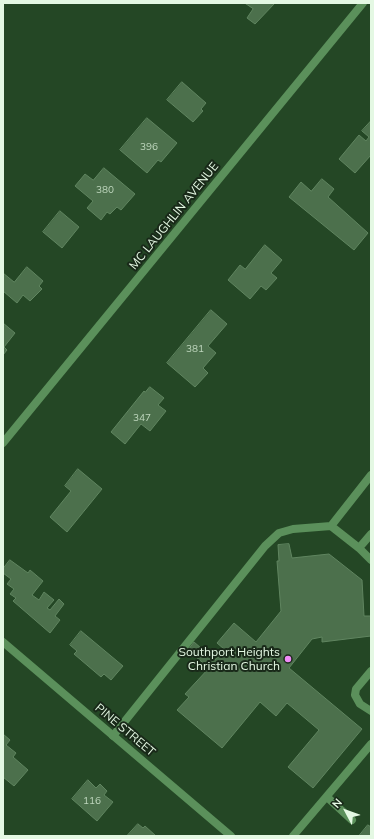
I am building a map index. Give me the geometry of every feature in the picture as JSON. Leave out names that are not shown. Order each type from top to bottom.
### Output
[{"type":"street","name":"MC LAUGHLIN AVENUE","points":[[3,443],[363,3]]},
{"type":"street","points":[[331,526],[371,475]]},
{"type":"street","points":[[113,736],[265,546],[279,533],[293,529],[331,526],[359,548],[371,560]]},
{"type":"street","points":[[359,548],[371,534]]},
{"type":"street","name":"PINE STREET","points":[[3,642],[231,836]]},
{"type":"street","points":[[371,671],[356,689],[355,694],[360,704],[371,711]]},
{"type":"street","points":[[293,836],[371,744]]},
{"type":"street","points":[[327,797],[352,820]]},
{"type":"building","points":[[245,3],[275,3],[255,24],[247,18],[253,9]]},
{"type":"building","points":[[182,82],[206,103],[201,109],[203,111],[193,122],[167,100]]},
{"type":"building","points":[[147,118],[177,143],[161,162],[158,160],[147,173],[120,150]]},
{"type":"building","points":[[371,121],[371,155],[355,173],[339,159],[359,135],[366,141],[369,137],[362,131]]},
{"type":"building","points":[[104,168],[135,194],[121,210],[117,207],[110,214],[107,212],[101,220],[87,208],[93,201],[75,186],[85,174],[93,180]]},
{"type":"building","points":[[322,179],[334,189],[328,197],[368,233],[354,250],[289,197],[301,182],[311,191]]},
{"type":"building","points":[[60,211],[79,227],[62,248],[43,232]]},
{"type":"building","points":[[265,245],[282,260],[271,273],[277,278],[266,290],[261,286],[250,299],[228,280],[240,265],[245,269]]},
{"type":"building","points":[[27,267],[43,281],[39,286],[42,289],[30,301],[23,295],[17,303],[3,291],[3,273],[14,282]]},
{"type":"building","points":[[211,310],[227,324],[208,346],[216,353],[203,368],[208,373],[195,387],[167,363]]},
{"type":"building","points":[[3,323],[15,333],[4,347],[7,350],[3,355]]},
{"type":"building","points":[[150,387],[164,398],[158,405],[166,411],[150,431],[141,424],[125,444],[111,432],[144,391],[145,392]]},
{"type":"building","points":[[78,469],[102,489],[67,532],[50,517],[71,491],[65,486]]},
{"type":"building","points":[[289,544],[292,558],[329,554],[362,580],[364,616],[371,616],[371,636],[322,642],[322,637],[312,639],[289,668],[362,729],[313,788],[288,767],[319,730],[287,703],[276,716],[260,702],[222,748],[177,710],[189,697],[185,694],[209,668],[188,650],[194,642],[215,660],[224,649],[217,643],[234,623],[256,642],[281,611],[277,561],[279,561],[278,545]]},
{"type":"building","points":[[10,560],[28,573],[30,570],[43,581],[32,595],[39,600],[44,592],[54,600],[47,608],[50,610],[59,599],[64,604],[55,616],[60,620],[50,633],[13,601],[16,598],[10,594],[14,589],[7,584],[11,579],[3,573],[3,569]]},
{"type":"building","points":[[81,631],[123,666],[111,680],[104,674],[101,677],[74,654],[77,651],[70,645]]},
{"type":"building","points":[[3,734],[10,740],[6,745],[16,753],[13,757],[28,770],[14,786],[3,777]]},
{"type":"building","points":[[88,780],[96,788],[100,784],[107,791],[104,795],[113,802],[97,821],[72,799]]},
{"type":"building","points":[[138,824],[143,828],[145,826],[156,836],[127,836]]},
{"type":"building","points":[[368,825],[371,827],[371,836],[359,836]]},
{"type":"place","name":"Southport Heights Christian Church","points":[[288,659]]}]
